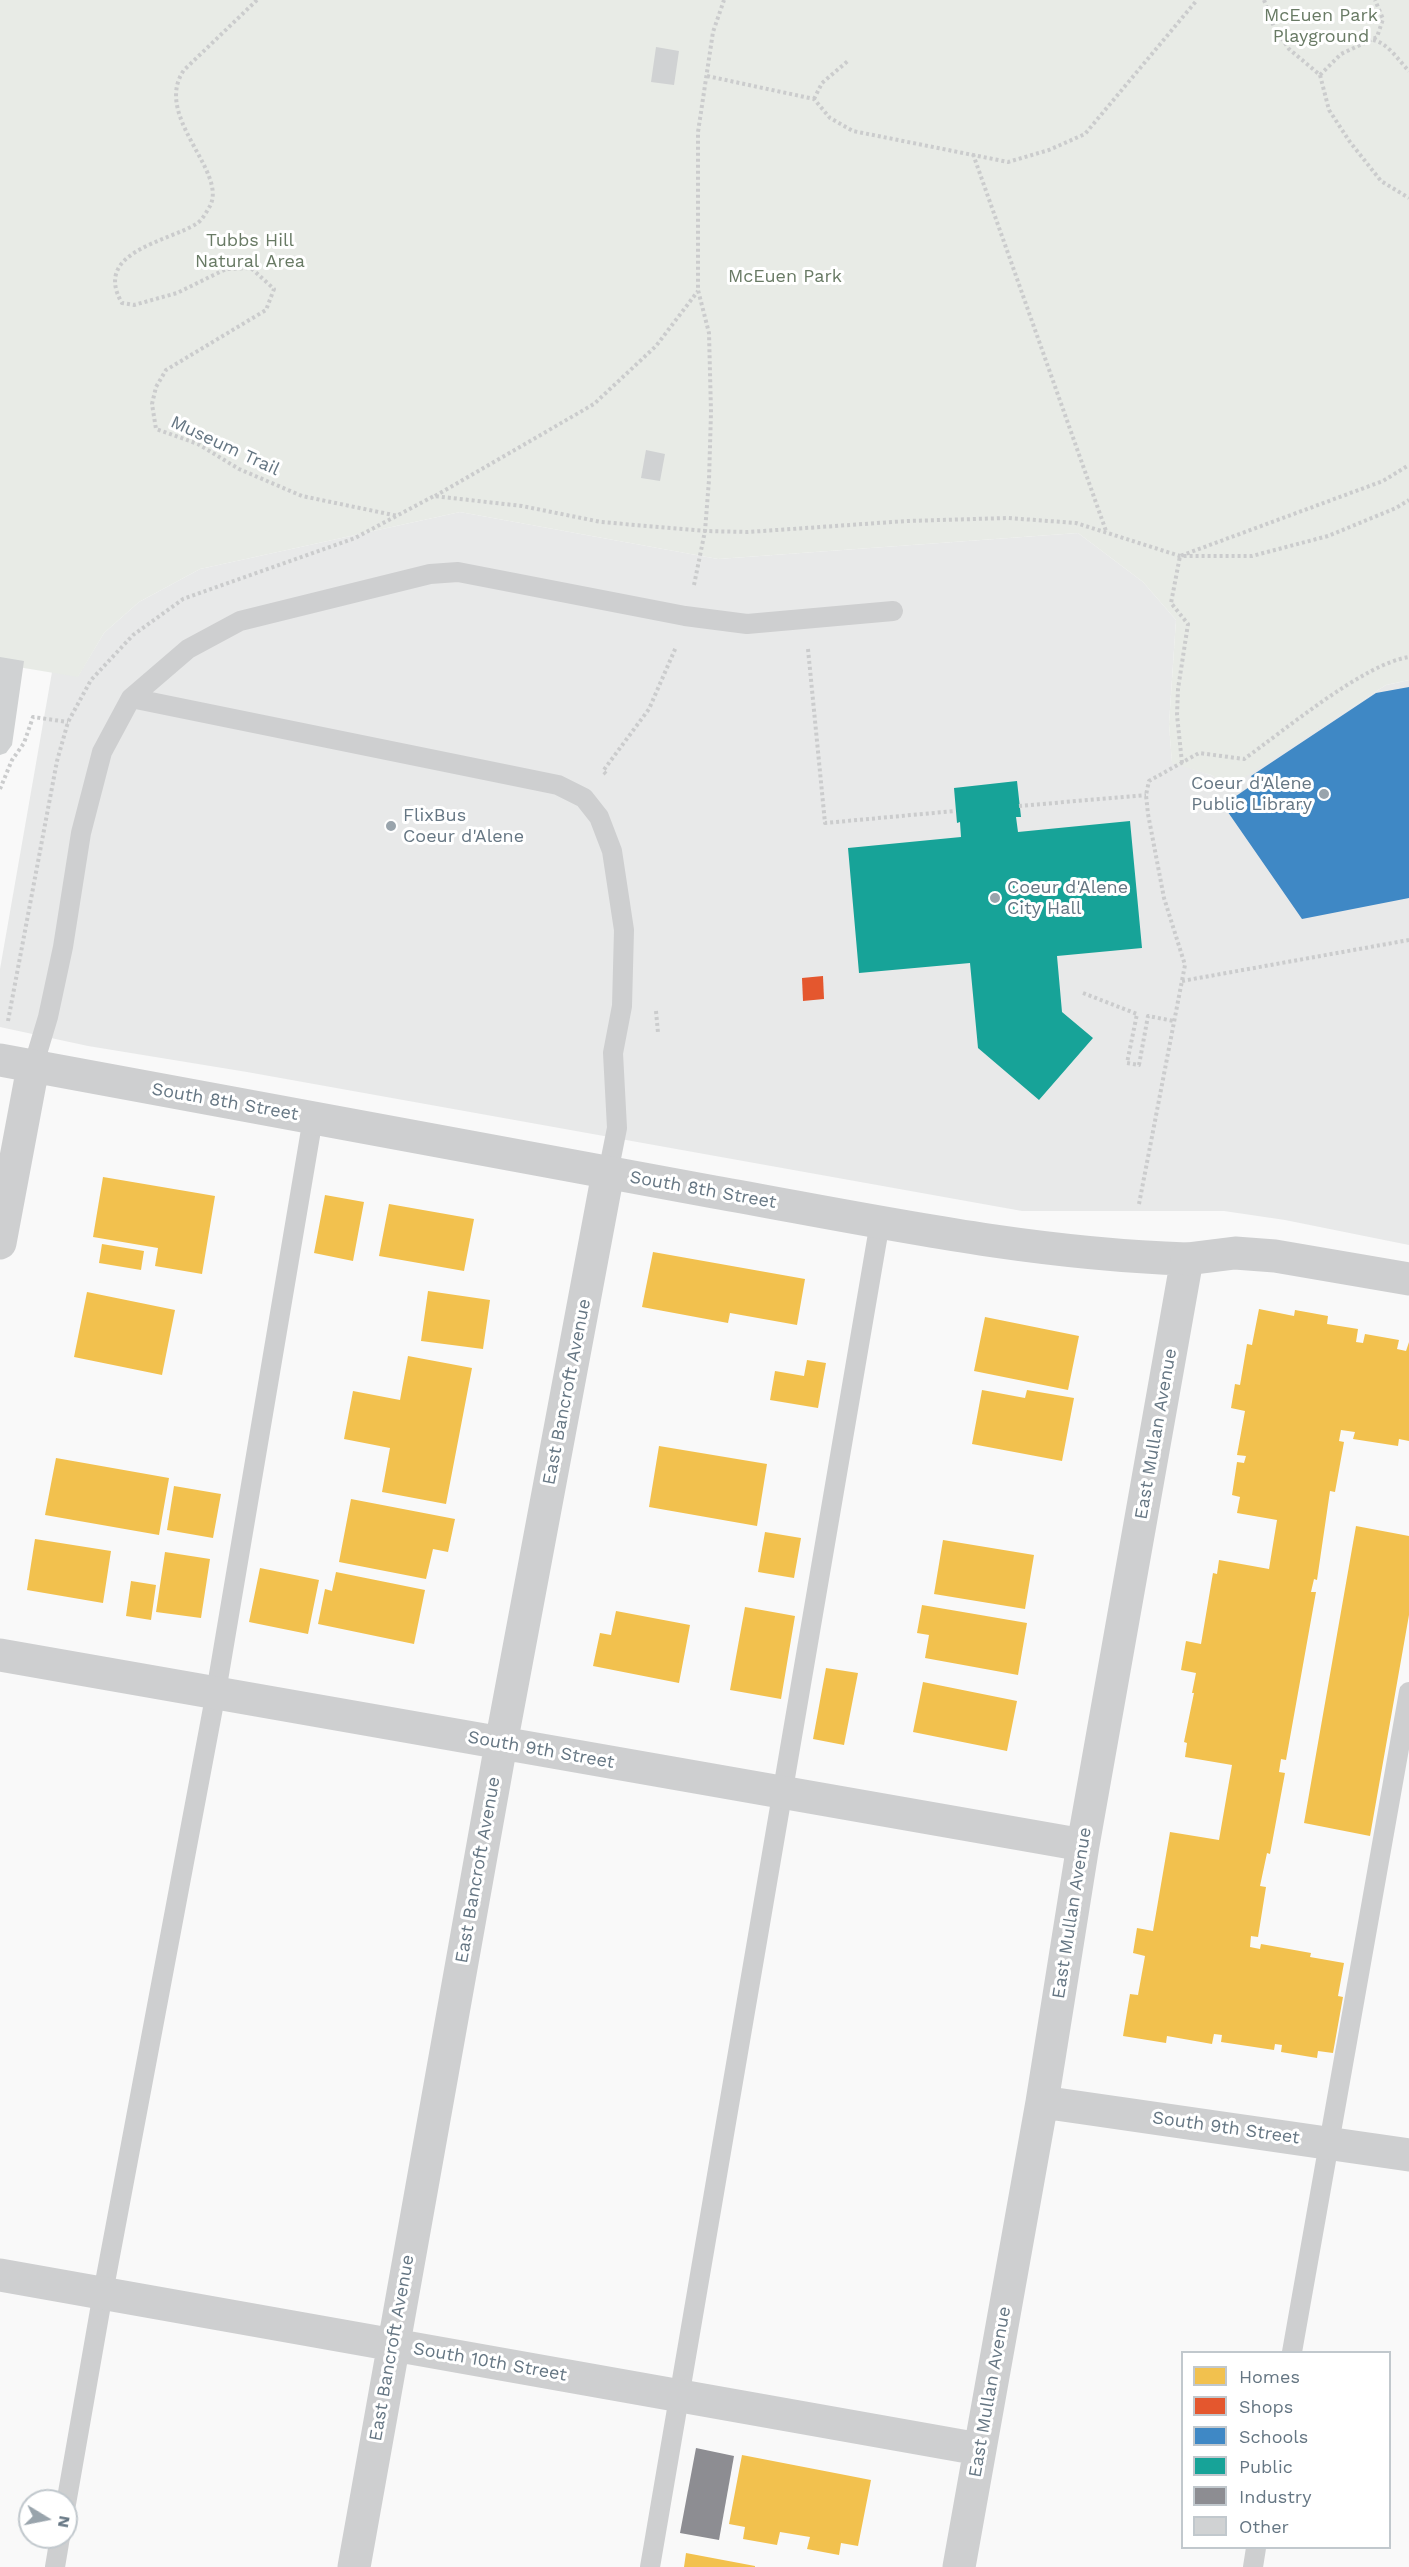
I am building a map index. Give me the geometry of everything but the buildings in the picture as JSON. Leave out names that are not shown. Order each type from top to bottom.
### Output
[{"type":"street","name":"South 8th Street","points":[[0,1060],[1011,1245],[1123,1257],[1187,1259],[1235,1253],[1275,1257],[1409,1280]]},
{"type":"street","points":[[0,1243],[33,1067]]},
{"type":"street","name":"East Bancroft Avenue","points":[[354,2567],[501,1744],[608,1173]]},
{"type":"street","name":"East Mullan Avenue","points":[[958,2567],[1042,2102],[1083,1845],[1187,1259]]},
{"type":"street","name":"South 9th Street","points":[[0,1656],[1083,1845]]},
{"type":"street","name":"South 9th Street","points":[[1042,2102],[1409,2155]]},
{"type":"street","name":"South 10th Street","points":[[0,2275],[979,2449]]},
{"type":"lane","points":[[33,1067],[48,1017],[63,947],[81,833],[102,752],[131,698],[188,649],[240,621],[430,574],[458,572],[685,616],[747,624],[893,611]]},
{"type":"lane","points":[[131,698],[558,785],[584,798],[599,817],[612,851],[624,930],[622,1006],[613,1053],[617,1128],[608,1173]]},
{"type":"lane","points":[[69,2489],[102,2293],[216,1692],[313,1118]]},
{"type":"lane","points":[[650,2567],[880,1222]]},
{"type":"lane","points":[[1292,2351],[1409,1692]]},
{"type":"lane","points":[[55,2567],[58,2549]]},
{"type":"lane","points":[[1253,2567],[1256,2549]]},
{"type":"path","name":"Museum Trail","points":[[257,0],[184,70],[177,80],[175,91],[180,117],[214,189],[211,204],[198,223],[131,253],[116,275],[115,291],[122,303],[134,305],[177,293],[226,269],[251,268],[274,289],[266,310],[166,370],[156,387],[152,404],[156,429],[198,444],[239,469],[302,496],[399,516]]},
{"type":"path","points":[[693,590],[705,531],[710,446],[709,333],[698,290],[698,132],[713,32],[724,0]]},
{"type":"path","points":[[707,76],[814,99],[831,118],[853,131],[1008,162],[1049,150],[1085,134],[1197,0]]},
{"type":"path","points":[[1264,0],[1274,27],[1289,49],[1320,75],[1329,110],[1350,142],[1381,182],[1409,198]]},
{"type":"path","points":[[1320,75],[1341,54],[1377,37],[1383,19],[1375,0]]},
{"type":"path","points":[[1372,40],[1387,48],[1409,71]]},
{"type":"path","points":[[814,99],[822,83],[849,60]]},
{"type":"path","points":[[974,154],[1106,532]]},
{"type":"path","points":[[434,496],[594,404],[656,346],[698,290]]},
{"type":"path","points":[[1182,764],[1178,689],[1188,624],[1171,603],[1180,556],[1383,481],[1409,465]]},
{"type":"path","points":[[806,619],[825,823],[955,811]]},
{"type":"path","points":[[611,780],[603,771],[650,709],[678,640]]},
{"type":"path","points":[[1139,1204],[1185,965],[1164,898],[1146,795],[1149,782],[1199,753],[1244,759],[1354,681],[1397,659],[1409,657]]},
{"type":"path","points":[[0,789],[12,760],[24,743],[33,717],[68,722]]},
{"type":"path","points":[[1019,806],[1146,795]]},
{"type":"path","points":[[1182,981],[1409,940]]},
{"type":"path","points":[[1083,993],[1137,1014],[1127,1063],[1139,1065],[1148,1016],[1174,1021]]},
{"type":"path","points":[[656,1010],[658,1033]]},
{"type":"shaded area","points":[[460,512],[718,559],[1078,533],[1143,582],[1176,620],[1169,724],[1172,762],[1211,775],[1230,786],[1386,685],[1409,680],[1409,1245],[1285,1220],[1224,1211],[1022,1211],[247,1072],[88,1046],[0,1027],[0,969],[52,672],[78,676],[104,633],[139,602],[200,569]]},
{"type":"green space","name":"McEuen Park","points":[[0,0],[1409,0],[1409,680],[1386,685],[1230,787],[1211,775],[1172,763],[1169,724],[1176,620],[1143,582],[1078,533],[718,559],[460,512],[200,569],[139,602],[104,633],[78,677],[0,664]]},
{"type":"place","name":"Coeur d'Alene Public Library","points":[[1324,794]]},
{"type":"place","name":"FlixBus Coeur d'Alene","points":[[391,826]]},
{"type":"place","name":"Coeur d'Alene City Hall","points":[[995,898]]},
{"type":"park label","name":"McEuen Park Playground","points":[[1321,26]]},
{"type":"park label","name":"Tubbs Hill Natural Area","points":[[250,251]]}]
